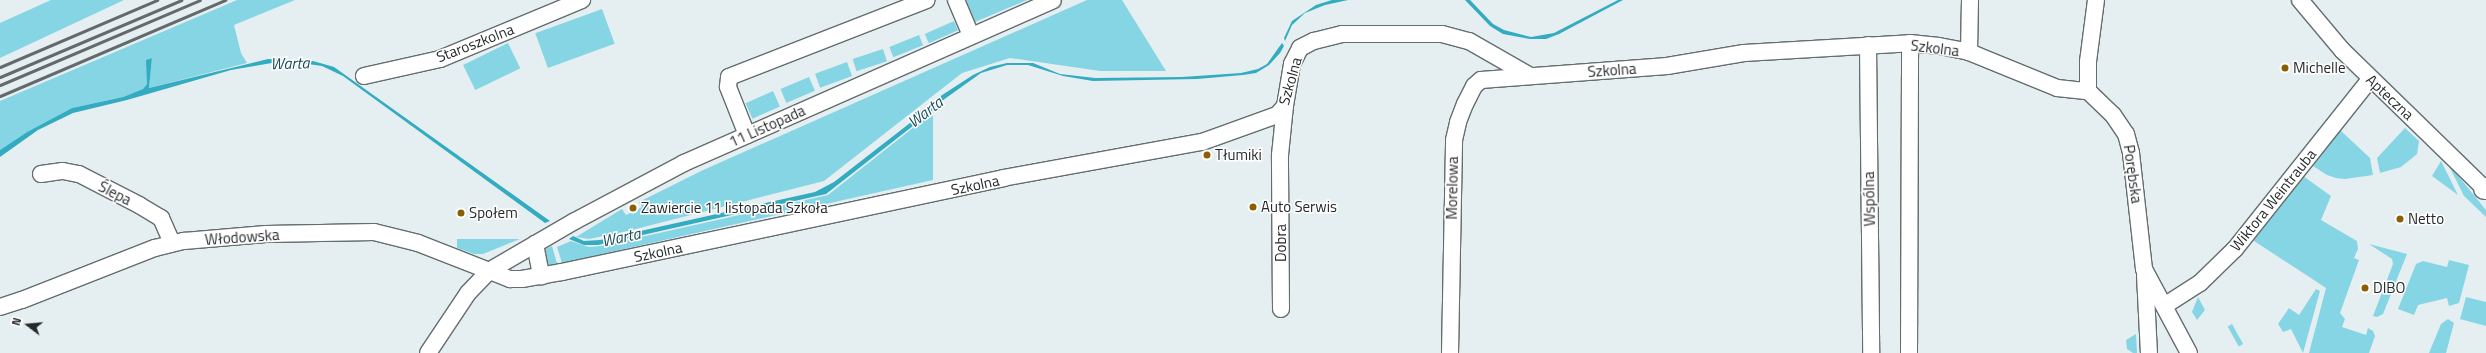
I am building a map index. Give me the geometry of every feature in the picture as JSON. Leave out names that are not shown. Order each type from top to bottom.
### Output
[{"type":"street","name":"Staroszkolna","points":[[364,76],[440,59],[582,0]]},
{"type":"street","points":[[747,135],[728,87],[729,77],[927,0]]},
{"type":"street","points":[[956,0],[971,35]]},
{"type":"street","name":"11 Listopada","points":[[428,353],[468,293],[490,271],[574,221],[684,163],[1053,0]]},
{"type":"street","points":[[1969,52],[1970,0]]},
{"type":"street","points":[[2088,91],[2088,62],[2096,0]]},
{"type":"street","name":"Apteczna","points":[[2300,0],[2325,32],[2370,79],[2485,189]]},
{"type":"street","name":"Szkolna","points":[[490,271],[514,279],[541,276],[1003,178],[1202,142],[1277,115],[1285,106],[1292,64],[1300,48],[1314,41],[1342,34],[1442,34],[1469,41],[1530,76],[1667,66],[1744,53],[1868,45],[1910,44],[1943,46],[1969,52],[2057,88],[2088,91]]},
{"type":"street","points":[[1908,353],[1910,44]]},
{"type":"street","name":"Wspólna","points":[[1868,45],[1871,353]]},
{"type":"street","name":"Morelowa","points":[[1450,353],[1453,160],[1458,122],[1476,83],[1530,76]]},
{"type":"street","name":"Wiktora Weintrauba","points":[[2164,306],[2204,280],[2235,249],[2370,79]]},
{"type":"street","name":"Porębska","points":[[2088,91],[2119,122],[2128,139],[2144,269],[2189,353]]},
{"type":"street","name":"Dobra","points":[[1281,309],[1280,156],[1285,106]]},
{"type":"street","name":"Ślepa","points":[[41,174],[63,171],[79,174],[139,204],[161,218],[172,243]]},
{"type":"street","name":"Włodowska","points":[[0,307],[28,298],[128,257],[172,243],[266,234],[374,232],[418,243],[490,271]]},
{"type":"street","points":[[541,276],[542,241]]},
{"type":"street","points":[[2144,269],[2149,353]]},
{"type":"shaded area","points":[[51,0],[124,0],[0,58],[0,23]]},
{"type":"shaded area","points":[[237,0],[295,0],[234,25],[241,53],[247,63],[149,88],[152,58],[147,60],[147,84],[143,89],[123,97],[72,108],[27,132],[0,150],[0,101]]},
{"type":"shaded area","points":[[966,0],[1027,0],[975,22]]},
{"type":"shaded area","points":[[1087,0],[1122,0],[1166,71],[1100,71],[1010,58],[962,73],[824,181],[628,231],[589,239],[576,237],[622,209],[626,215],[642,207],[639,202],[701,171]]},
{"type":"shaded area","points":[[602,9],[615,44],[548,68],[535,33]]},
{"type":"shaded area","points":[[954,21],[958,30],[929,43],[925,34]]},
{"type":"shaded area","points":[[919,35],[923,45],[893,57],[889,47]]},
{"type":"shaded area","points":[[508,43],[520,68],[475,90],[463,65]]},
{"type":"shaded area","points":[[883,49],[887,61],[857,71],[853,59]]},
{"type":"shaded area","points":[[847,62],[852,76],[820,88],[815,74]]},
{"type":"shaded area","points":[[809,77],[815,91],[786,103],[780,89]]},
{"type":"shaded area","points":[[773,91],[780,107],[753,119],[746,103]]},
{"type":"shaded area","points":[[933,112],[933,180],[562,263],[557,247],[571,241],[589,247],[601,246],[828,195]]},
{"type":"shaded area","points":[[2405,128],[2419,141],[2417,154],[2401,167],[2380,173],[2377,158]]},
{"type":"shaded area","points":[[2340,130],[2370,158],[2373,175],[2345,179],[2336,178],[2327,175],[2313,166]]},
{"type":"shaded area","points":[[2441,161],[2458,195],[2432,176]]},
{"type":"shaded area","points":[[2447,162],[2486,210],[2486,217],[2464,196]]},
{"type":"shaded area","points":[[2303,176],[2331,196],[2321,220],[2357,241],[2358,249],[2354,258],[2359,260],[2340,313],[2345,319],[2342,327],[2366,335],[2368,328],[2373,331],[2375,336],[2369,353],[2309,353],[2326,288],[2251,239]]},
{"type":"shaded area","points":[[457,239],[520,239],[483,254],[474,254],[457,248]]},
{"type":"shaded area","points":[[2369,244],[2407,254],[2383,314],[2377,317],[2373,316],[2393,264],[2392,259]]},
{"type":"shaded area","points":[[552,246],[558,267],[551,267],[547,264],[544,254],[546,249]]},
{"type":"shaded area","points":[[2449,260],[2469,265],[2459,303],[2449,306],[2447,298],[2418,305],[2414,315],[2398,309],[2416,264],[2423,261],[2447,267]]},
{"type":"shaded area","points":[[2316,289],[2320,291],[2303,353],[2291,329],[2283,332],[2278,324],[2289,308],[2299,315]]},
{"type":"shaded area","points":[[2198,297],[2205,310],[2197,320],[2192,312]]},
{"type":"shaded area","points":[[2466,297],[2486,302],[2486,326],[2460,319]]},
{"type":"shaded area","points":[[2448,319],[2454,323],[2446,353],[2429,353],[2441,324]]},
{"type":"shaded area","points":[[2232,324],[2243,344],[2239,347],[2228,326]]},
{"type":"shaded area","points":[[2136,334],[2137,353],[2133,353],[2127,349],[2126,340]]},
{"type":"water","points":[[1332,0],[1348,0],[1325,5],[1305,13],[1292,25],[1285,41],[1284,38],[1292,21],[1316,5]]},
{"type":"water","points":[[1465,0],[1470,0],[1493,24],[1504,30],[1531,37],[1554,33],[1618,0],[1623,0],[1559,34],[1546,39],[1530,39],[1503,34],[1490,26]]},
{"type":"water","points":[[1282,43],[1284,46],[1280,53],[1269,65],[1256,73],[1197,79],[1093,81],[1063,76],[1028,65],[1007,65],[981,73],[939,103],[936,99],[973,75],[990,67],[1007,63],[1033,63],[1060,74],[1095,78],[1182,77],[1241,73],[1258,69],[1267,64]]},
{"type":"water","points":[[152,58],[149,88],[268,59],[313,61],[334,67],[550,221],[545,223],[343,76],[322,66],[308,64],[278,62],[231,70],[127,100],[73,113],[38,130],[0,157],[0,150],[27,132],[72,108],[123,97],[143,89],[147,84],[146,60]]},
{"type":"water","name":"Warta","points":[[934,102],[937,106],[932,111],[826,194],[598,245],[584,245],[569,239],[573,236],[584,241],[600,240],[815,192],[834,182],[910,123],[915,116],[915,112],[919,112]]},
{"type":"railway","points":[[0,67],[157,0]]},
{"type":"railway","points":[[0,77],[181,0]]},
{"type":"railway","points":[[0,85],[200,0]]},
{"type":"railway","points":[[0,96],[225,0]]},
{"type":"place","name":"Michelle","points":[[2285,68]]},
{"type":"place","name":"Tłumiki","points":[[1207,155]]},
{"type":"place","name":"Auto Serwis","points":[[1253,207]]},
{"type":"place","name":"Zawiercie 11 listopada Szkoła","points":[[633,208]]},
{"type":"place","name":"Społem","points":[[461,213]]},
{"type":"place","name":"Netto","points":[[2400,219]]},
{"type":"place","name":"DIBO","points":[[2365,288]]}]
